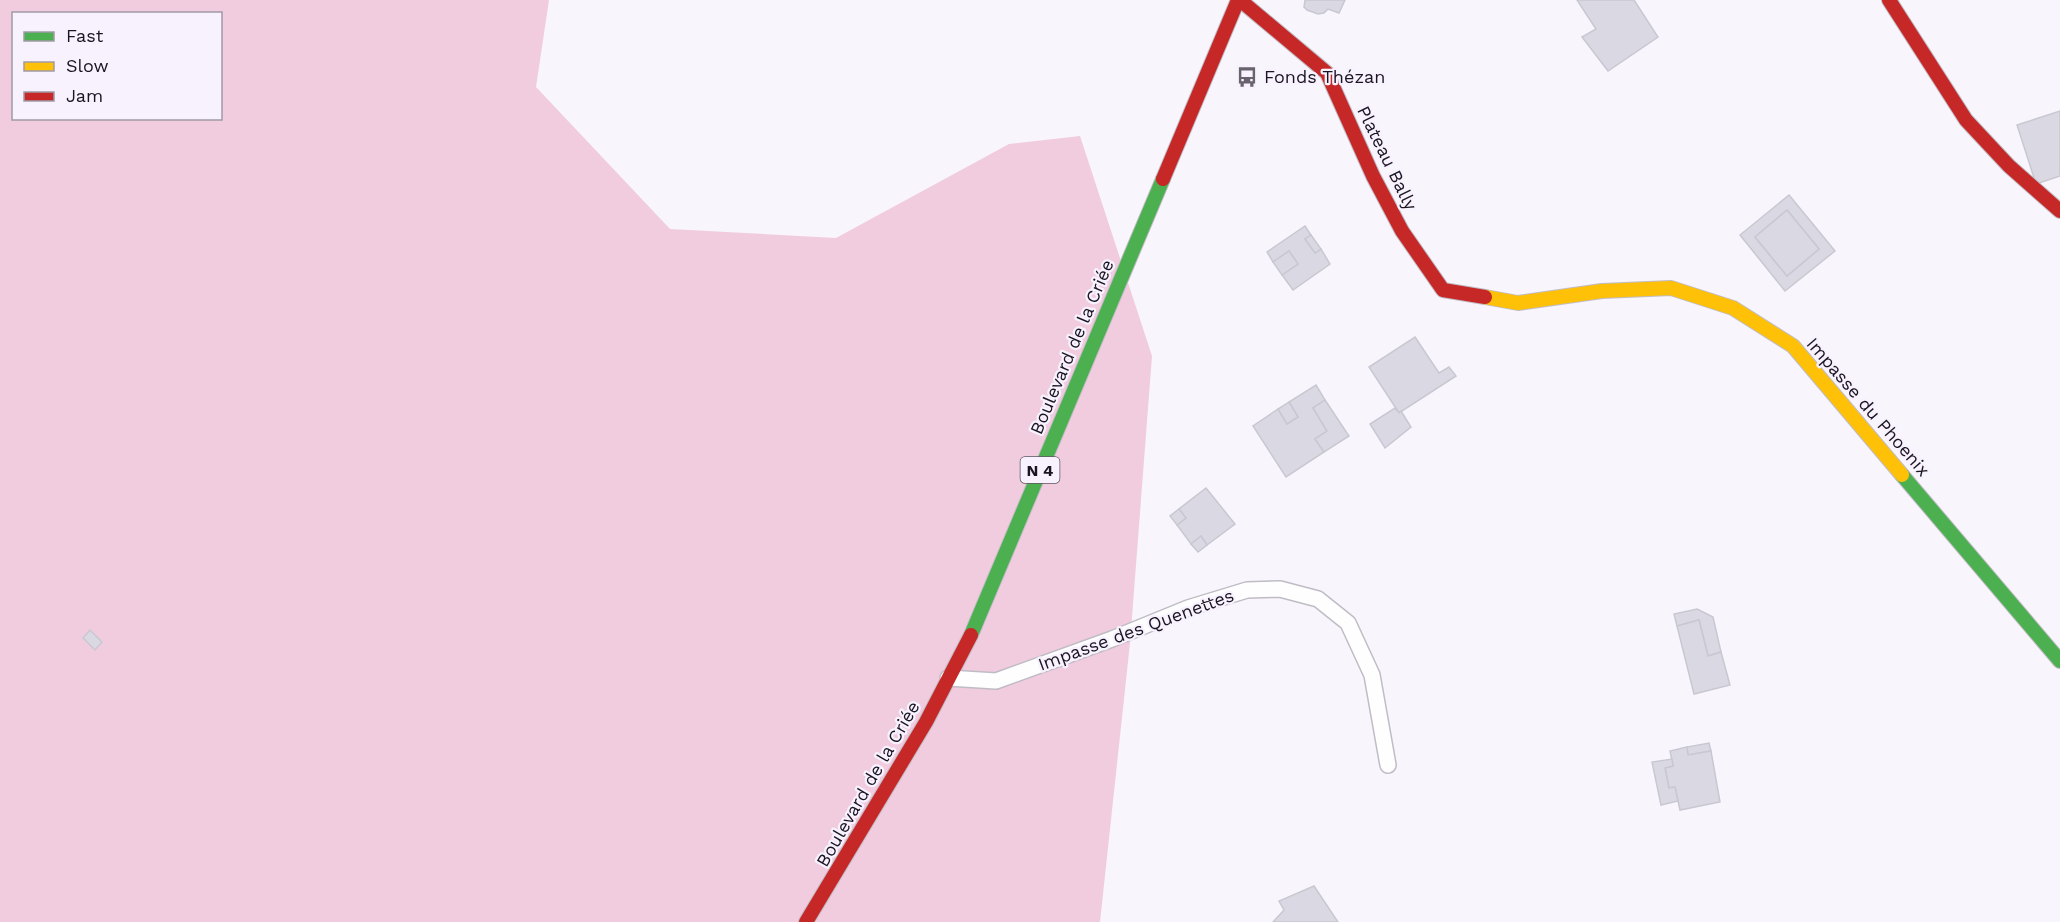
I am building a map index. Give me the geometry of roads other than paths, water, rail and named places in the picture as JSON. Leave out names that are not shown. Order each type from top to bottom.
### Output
[{"type":"street","name":"Plateau Bally","points":[[1239,0],[1328,73],[1373,176],[1402,231],[1443,290]]},
{"type":"street","name":"Boulevard de la Criée","points":[[806,922],[926,722],[970,636],[1239,0]]},
{"type":"street","points":[[1888,0],[1966,120],[2009,166],[2060,211]]},
{"type":"street","name":"Impasse du Phoenix","points":[[1443,290],[1518,303],[1602,291],[1671,288],[1733,308],[1793,346],[2060,661]]},
{"type":"lane","name":"Impasse des Quenettes","points":[[948,678],[996,681],[1112,639],[1188,608],[1247,590],[1280,589],[1318,599],[1348,623],[1372,675],[1388,765]]},
{"type":"place","name":"Fonds Thézan","points":[[1247,77]]}]
